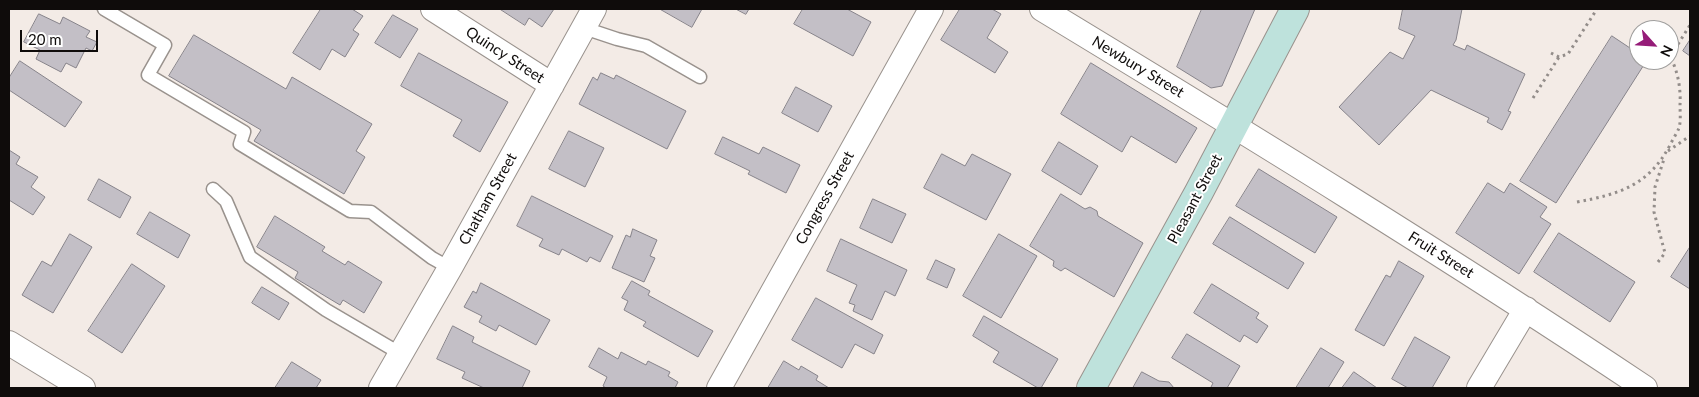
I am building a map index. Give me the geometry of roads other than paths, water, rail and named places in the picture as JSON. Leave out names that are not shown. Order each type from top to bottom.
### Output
[{"type":"main road","name":"Pleasant Street","points":[[1091,388],[1295,9]]},
{"type":"street","name":"Quincy Street","points":[[433,9],[552,85]]},
{"type":"street","name":"Congress Street","points":[[719,388],[931,9]]},
{"type":"street","name":"Newbury Street","points":[[1042,9],[1234,125]]},
{"type":"street","name":"Chatham Street","points":[[381,388],[589,18]]},
{"type":"street","name":"Fruit Street","points":[[1234,125],[1526,309],[1645,388]]},
{"type":"street","points":[[1479,388],[1526,309]]},
{"type":"street","points":[[9,343],[82,388]]},
{"type":"lane","points":[[104,9],[165,45],[148,75],[244,132],[240,144],[350,211],[371,212],[432,258],[450,268]]},
{"type":"lane","points":[[589,18],[617,39],[646,46],[700,77]]},
{"type":"lane","points":[[213,189],[226,201],[250,257],[326,310],[401,354]]}]
